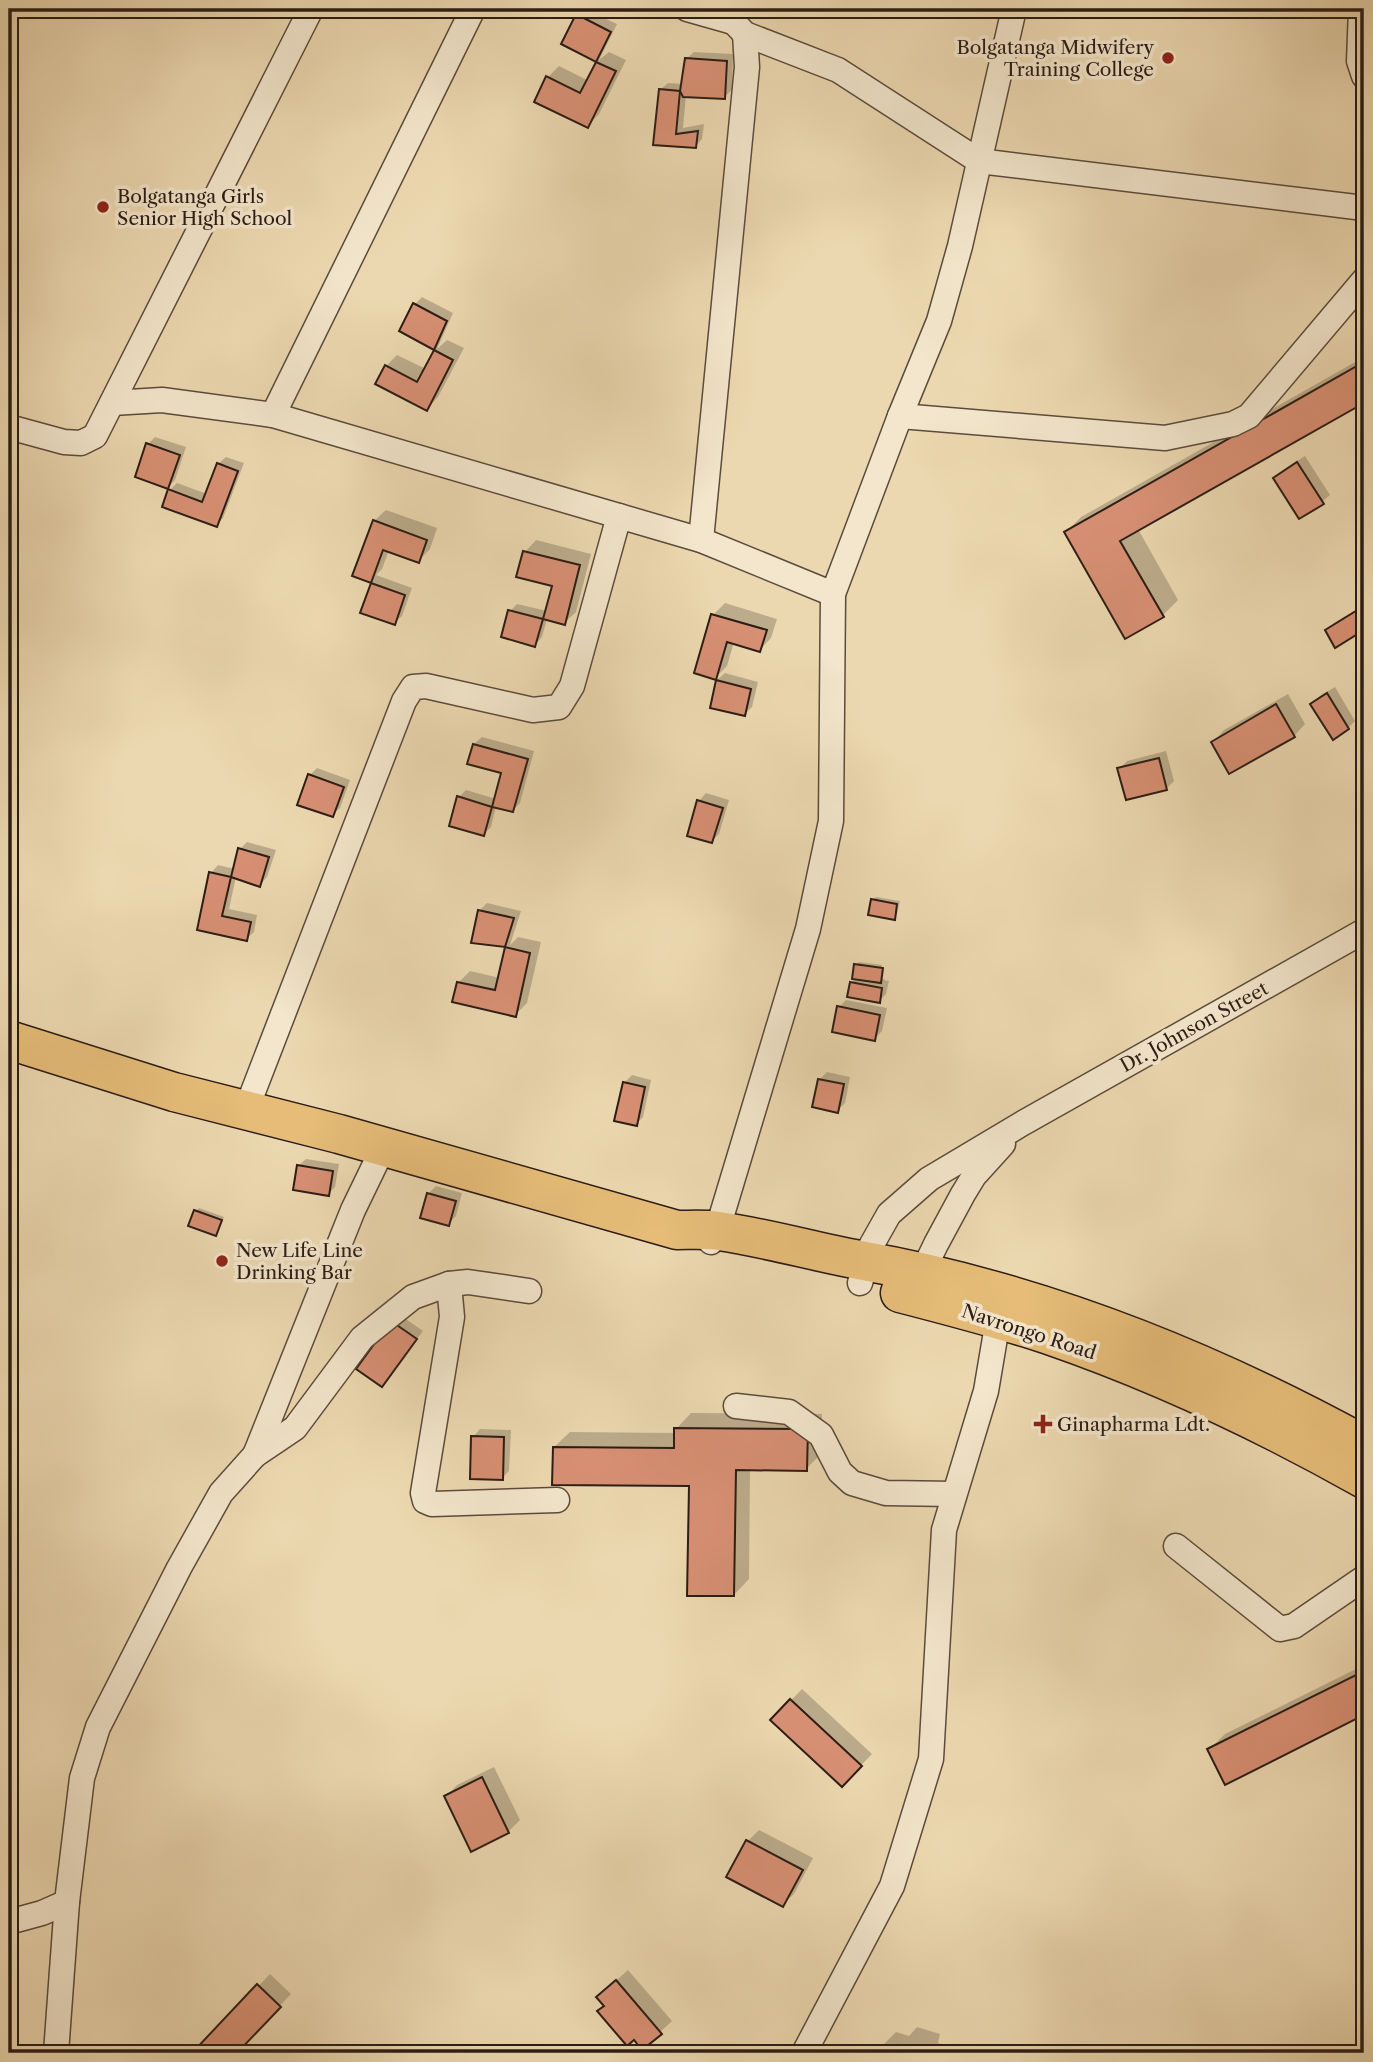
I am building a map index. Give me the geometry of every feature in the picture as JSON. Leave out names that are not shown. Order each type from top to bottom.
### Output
[{"type":"highway","name":"Navrongo Road","points":[[9,1040],[174,1092],[384,1146],[701,1235],[918,1285],[1008,1294],[1163,1348],[1302,1411],[1364,1445]]},
{"type":"highway","name":"Navrongo Road","points":[[918,1285],[998,1320],[1049,1335],[1214,1401],[1306,1446],[1364,1479]]},
{"type":"street","points":[[9,427],[64,442],[81,443],[95,436],[311,9]]},
{"type":"street","points":[[273,415],[472,9]]},
{"type":"street","points":[[687,9],[733,21],[838,70],[979,161],[1364,208]]},
{"type":"street","points":[[701,1235],[808,929],[831,821],[833,594],[939,321],[960,246],[1014,9]]},
{"type":"street","points":[[1361,9],[1359,61],[1364,76]]},
{"type":"street","points":[[701,541],[747,66],[733,21]]},
{"type":"street","points":[[900,416],[1165,438],[1233,424],[1249,416],[1364,280]]},
{"type":"street","points":[[112,403],[162,400],[273,415],[701,541],[833,594]]},
{"type":"street","points":[[246,1110],[404,701],[413,687],[426,686],[533,710],[559,707],[572,686],[619,516]]},
{"type":"street","name":"Dr. Johnson Street","points":[[863,1272],[875,1237],[889,1214],[929,1179],[1364,931]]},
{"type":"street","name":"Dr. Johnson Street","points":[[918,1285],[974,1176],[1023,1123]]},
{"type":"street","points":[[255,1455],[353,1210],[384,1146]]},
{"type":"street","points":[[56,2053],[70,1866],[82,1778],[98,1727],[179,1568],[221,1493],[255,1455],[295,1428],[362,1338],[413,1297],[449,1284],[468,1282],[529,1291]]},
{"type":"street","points":[[449,1284],[452,1317],[423,1493],[425,1500],[432,1504],[557,1500]]},
{"type":"street","points":[[804,2053],[892,1886],[931,1759],[944,1530],[986,1391],[998,1320]]},
{"type":"street","points":[[736,1406],[789,1412],[821,1435],[840,1472],[852,1483],[886,1493],[954,1493]]},
{"type":"street","points":[[1175,1546],[1280,1629],[1294,1626],[1364,1578]]},
{"type":"street","points":[[9,1922],[68,1902]]},
{"type":"building","points":[[576,14],[611,32],[596,62],[561,44]]},
{"type":"building","points":[[685,58],[727,61],[725,99],[683,97],[680,91]]},
{"type":"building","points":[[596,62],[616,71],[588,128],[534,102],[546,76],[580,93]]},
{"type":"building","points":[[659,89],[680,91],[676,134],[698,131],[696,148],[653,145]]},
{"type":"building","points":[[413,303],[447,321],[434,350],[399,331]]},
{"type":"building","points":[[434,350],[453,360],[427,411],[375,384],[385,365],[417,382]]},
{"type":"building","points":[[1364,362],[1364,403],[1120,541],[1164,617],[1125,639],[1064,532]]},
{"type":"building","points":[[146,443],[180,455],[168,489],[135,477]]},
{"type":"building","points":[[1297,462],[1324,504],[1299,519],[1273,478]]},
{"type":"building","points":[[217,463],[238,471],[217,527],[162,507],[168,489],[202,502]]},
{"type":"building","points":[[373,520],[427,540],[419,563],[383,550],[371,583],[352,576]]},
{"type":"building","points":[[523,551],[580,565],[565,625],[543,619],[552,586],[516,577]]},
{"type":"building","points":[[371,583],[405,595],[395,625],[360,613]]},
{"type":"building","points":[[1364,606],[1364,630],[1335,648],[1325,630]]},
{"type":"building","points":[[508,610],[543,619],[535,647],[501,637]]},
{"type":"building","points":[[711,614],[767,630],[760,652],[727,642],[716,680],[694,673]]},
{"type":"building","points":[[716,680],[751,689],[745,716],[710,708]]},
{"type":"building","points":[[1327,693],[1349,729],[1333,740],[1310,704]]},
{"type":"building","points":[[1276,704],[1295,737],[1229,774],[1211,742]]},
{"type":"building","points":[[473,744],[528,759],[513,812],[492,807],[501,773],[467,764]]},
{"type":"building","points":[[1159,758],[1167,790],[1126,800],[1117,768]]},
{"type":"building","points":[[308,774],[344,787],[333,817],[297,805]]},
{"type":"building","points":[[457,796],[492,807],[484,836],[449,826]]},
{"type":"building","points":[[697,800],[723,808],[712,843],[687,836]]},
{"type":"building","points":[[238,848],[269,857],[260,887],[231,877]]},
{"type":"building","points":[[209,872],[231,877],[222,916],[251,922],[247,941],[197,930]]},
{"type":"building","points":[[871,899],[897,904],[895,920],[868,915]]},
{"type":"building","points":[[478,910],[514,918],[505,947],[471,943]]},
{"type":"building","points":[[505,947],[530,953],[516,1017],[452,1002],[457,982],[495,990]]},
{"type":"building","points":[[854,964],[883,968],[881,983],[852,979]]},
{"type":"building","points":[[850,982],[882,988],[880,1003],[847,997]]},
{"type":"building","points":[[837,1006],[880,1015],[875,1041],[832,1032]]},
{"type":"building","points":[[818,1079],[844,1084],[838,1113],[812,1107]]},
{"type":"building","points":[[623,1082],[645,1087],[637,1126],[614,1121]]},
{"type":"building","points":[[297,1165],[333,1171],[329,1196],[293,1190]]},
{"type":"building","points":[[427,1193],[456,1201],[449,1226],[420,1218]]},
{"type":"building","points":[[194,1210],[222,1220],[216,1236],[188,1226]]},
{"type":"building","points":[[391,1321],[417,1339],[382,1387],[356,1369]]},
{"type":"building","points":[[674,1428],[808,1429],[807,1471],[736,1470],[734,1596],[687,1596],[689,1486],[552,1485],[553,1447],[674,1448]]},
{"type":"building","points":[[471,1436],[504,1437],[503,1480],[470,1479]]},
{"type":"building","points":[[1364,1671],[1364,1715],[1225,1785],[1207,1749]]},
{"type":"building","points":[[790,1699],[862,1766],[842,1787],[770,1720]]},
{"type":"building","points":[[482,1777],[509,1833],[471,1852],[444,1796]]},
{"type":"building","points":[[746,1840],[803,1870],[783,1907],[726,1877]]},
{"type":"building","points":[[616,1980],[662,2034],[642,2050],[634,2040],[627,2046],[597,2011],[604,2006],[596,1997]]},
{"type":"building","points":[[257,1984],[281,2007],[237,2053],[192,2053]]},
{"type":"place","name":"Bolgatanga Midwifery Training College","points":[[1168,58]]},
{"type":"place","name":"Bolgatanga Girls Senior High School","points":[[103,207]]},
{"type":"place","name":"New Life Line Drinking Bar","points":[[222,1261]]},
{"type":"place","name":"Ginapharma Ldt.","points":[[1043,1424]]}]
